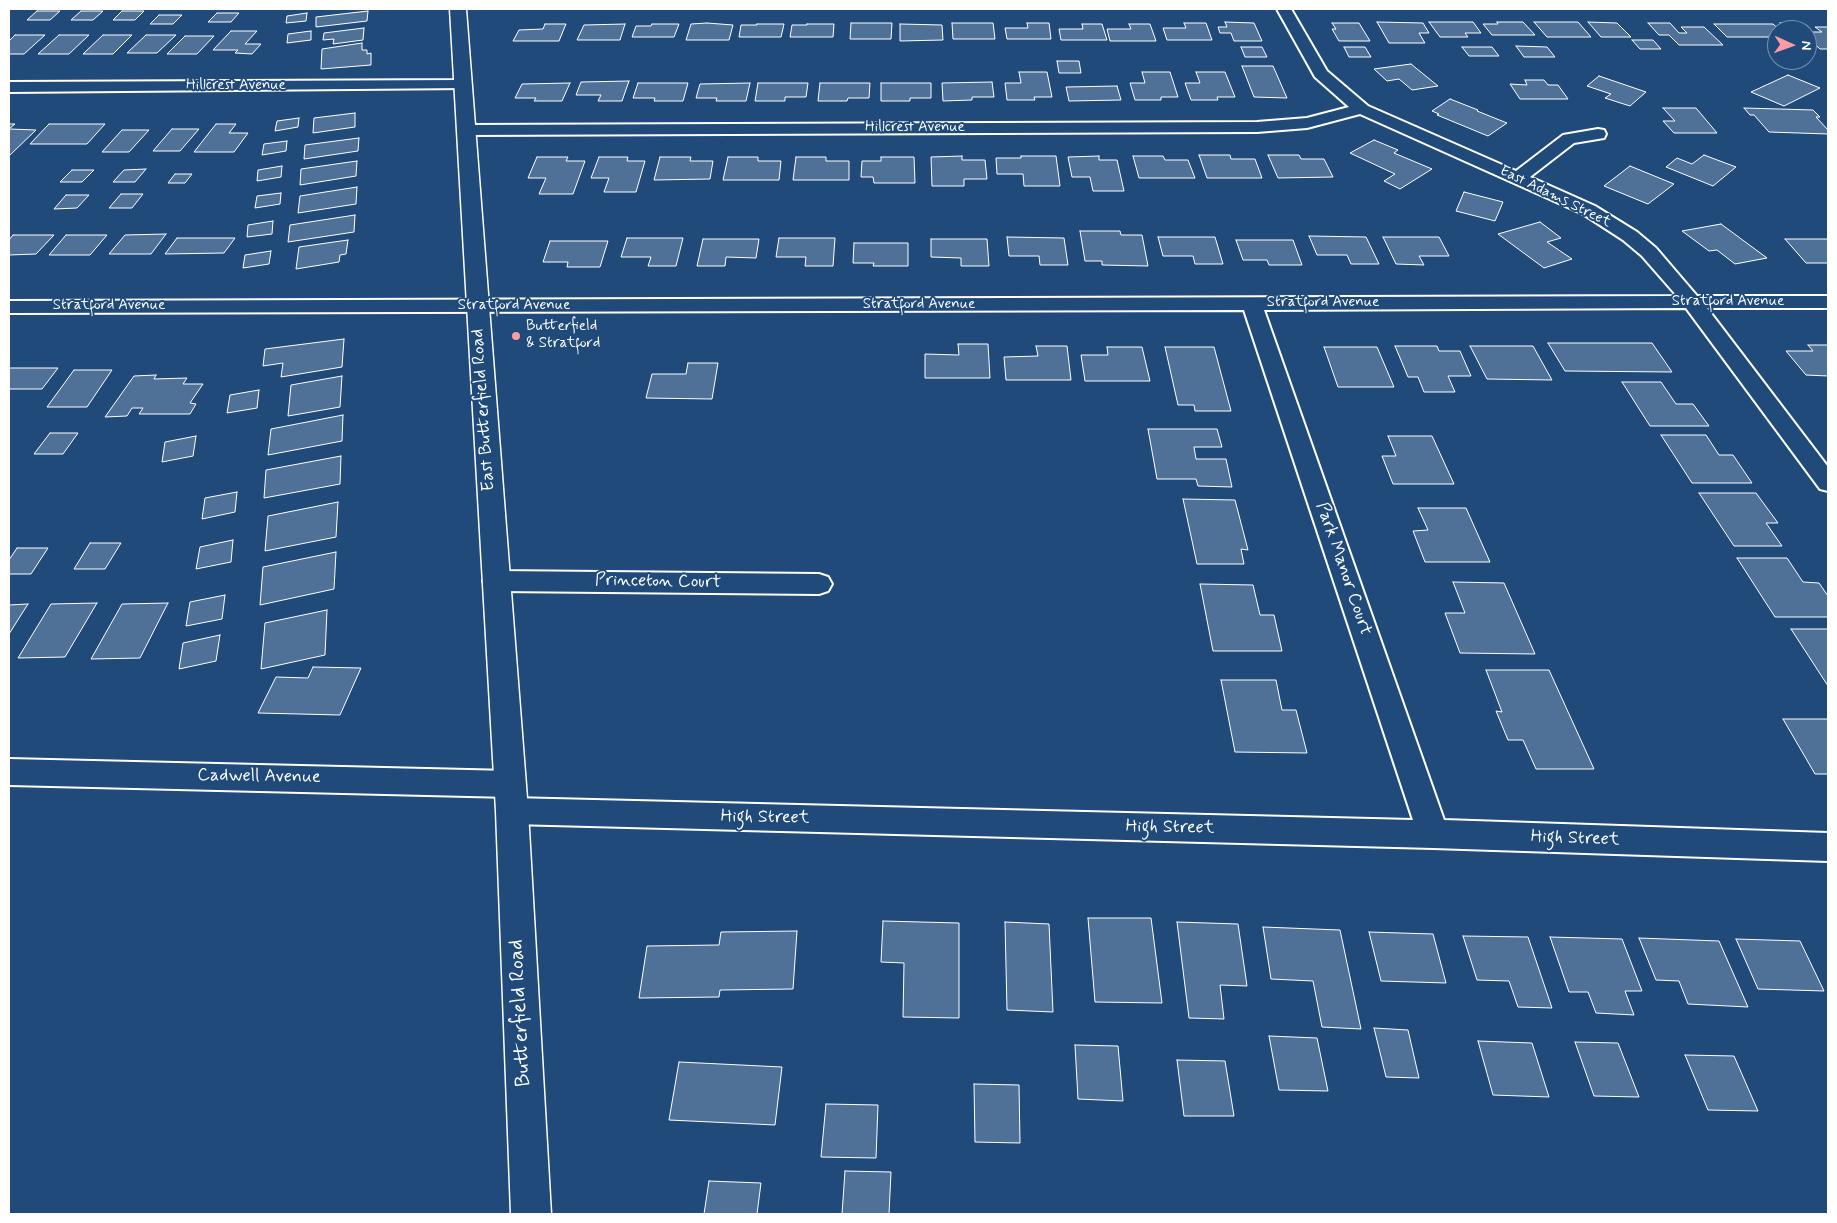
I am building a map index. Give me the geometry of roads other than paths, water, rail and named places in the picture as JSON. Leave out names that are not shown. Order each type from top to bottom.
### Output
[{"type":"main road","name":"East Butterfield Road","points":[[458,9],[511,798]]},
{"type":"main road","name":"Butterfield Road","points":[[511,798],[531,1214]]},
{"type":"street","name":"East Adams Street","points":[[1284,9],[1321,74],[1362,109],[1589,210],[1630,236],[1662,266],[1691,302],[1828,483]]},
{"type":"street","name":"Hillcrest Avenue","points":[[9,87],[463,85]]},
{"type":"street","name":"Hillcrest Avenue","points":[[466,130],[1257,127],[1307,123],[1362,109]]},
{"type":"street","points":[[1518,178],[1569,139],[1598,134]]},
{"type":"street","name":"Stratford Avenue","points":[[9,307],[1828,302]]},
{"type":"street","name":"Park Manor Court","points":[[1252,304],[1433,834]]},
{"type":"street","name":"Princeton Court","points":[[496,581],[819,584]]},
{"type":"street","name":"Cadwell Avenue","points":[[9,772],[511,798]]},
{"type":"street","name":"High Street","points":[[511,798],[1433,834],[1828,847]]},
{"type":"place","name":"Butterfield & Stratford","points":[[516,336]]}]
